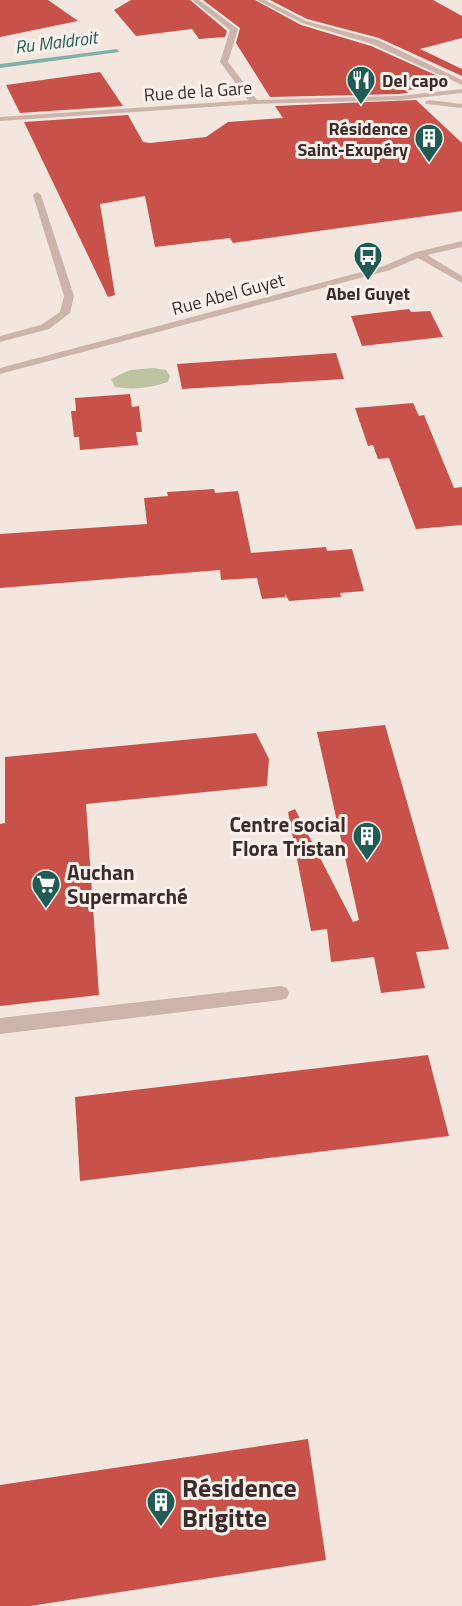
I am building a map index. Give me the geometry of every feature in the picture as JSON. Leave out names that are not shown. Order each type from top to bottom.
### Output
[{"type":"street","points":[[195,0],[234,29],[224,62],[254,102]]},
{"type":"street","points":[[260,0],[304,22],[375,42],[462,83]]},
{"type":"street","name":"Rue de la Gare","points":[[0,118],[254,102],[399,98],[462,91]]},
{"type":"street","points":[[442,94],[444,101],[449,105]]},
{"type":"street","name":"Rue de la Gare","points":[[399,98],[462,106]]},
{"type":"street","points":[[0,339],[45,327],[64,314],[69,296],[37,195]]},
{"type":"street","name":"Rue Abel Guyet","points":[[0,370],[387,268],[419,254],[462,244]]},
{"type":"street","points":[[419,254],[462,280]]},
{"type":"street","points":[[0,1026],[281,993]]},
{"type":"green space","points":[[154,368],[166,370],[170,376],[168,382],[148,387],[129,388],[115,387],[111,379],[130,370]]},
{"type":"building","points":[[0,0],[48,0],[78,21],[0,37]]},
{"type":"building","points":[[131,0],[190,0],[227,31],[225,37],[199,39],[192,29],[136,36],[114,10]]},
{"type":"building","points":[[203,0],[255,0],[301,25],[371,46],[449,81],[432,88],[405,90],[408,93],[399,94],[270,97],[236,43],[240,28]]},
{"type":"building","points":[[270,0],[433,0],[462,16],[462,38],[420,49],[462,69],[462,76],[379,38],[307,19]]},
{"type":"building","points":[[100,72],[123,106],[20,113],[6,85]]},
{"type":"building","points":[[416,100],[462,143],[462,211],[233,243],[230,238],[155,247],[145,196],[100,204],[115,295],[108,297],[24,122],[128,115],[143,142],[150,143],[206,137],[228,122],[283,118],[275,106]]},
{"type":"building","points":[[409,309],[411,312],[430,311],[443,337],[362,346],[351,316]]},
{"type":"building","points":[[336,353],[344,379],[182,389],[177,364]]},
{"type":"building","points":[[130,394],[132,407],[139,406],[142,432],[136,432],[138,445],[80,450],[79,437],[74,437],[71,411],[76,411],[75,398]]},
{"type":"building","points":[[413,403],[419,416],[424,415],[454,488],[462,487],[462,525],[416,529],[389,458],[378,459],[373,445],[368,446],[355,408]]},
{"type":"building","points":[[214,489],[215,493],[238,491],[251,553],[326,547],[327,551],[352,549],[364,591],[340,593],[341,597],[289,601],[285,594],[285,597],[262,599],[257,578],[221,580],[220,570],[0,588],[0,534],[147,524],[144,498],[168,496],[167,492]]},
{"type":"building","name":"Centre social Flora Tristan","points":[[385,725],[449,949],[416,952],[425,988],[381,993],[374,957],[331,962],[327,929],[311,931],[288,812],[295,809],[353,922],[359,920],[317,732]]},
{"type":"building","points":[[256,733],[269,759],[267,786],[86,804],[99,995],[0,1006],[0,824],[5,823],[5,757]]},
{"type":"building","points":[[428,1055],[449,1136],[80,1181],[75,1097]]},
{"type":"building","name":"Résidence Brigitte","points":[[308,1439],[326,1560],[30,1606],[0,1606],[0,1485]]},
{"type":"waterway","name":"Ru Maldroit","points":[[0,66],[117,51]]},
{"type":"place","name":"Del capo","points":[[361,106]]},
{"type":"place","name":"Résidence Saint-Exupéry","points":[[429,164]]},
{"type":"place","name":"Abel Guyet","points":[[368,282]]},
{"type":"place","name":"Centre social Flora Tristan","points":[[367,862]]},
{"type":"place","name":"Auchan Supermarché","points":[[46,910]]},
{"type":"place","name":"Résidence Brigitte","points":[[161,1528]]}]
